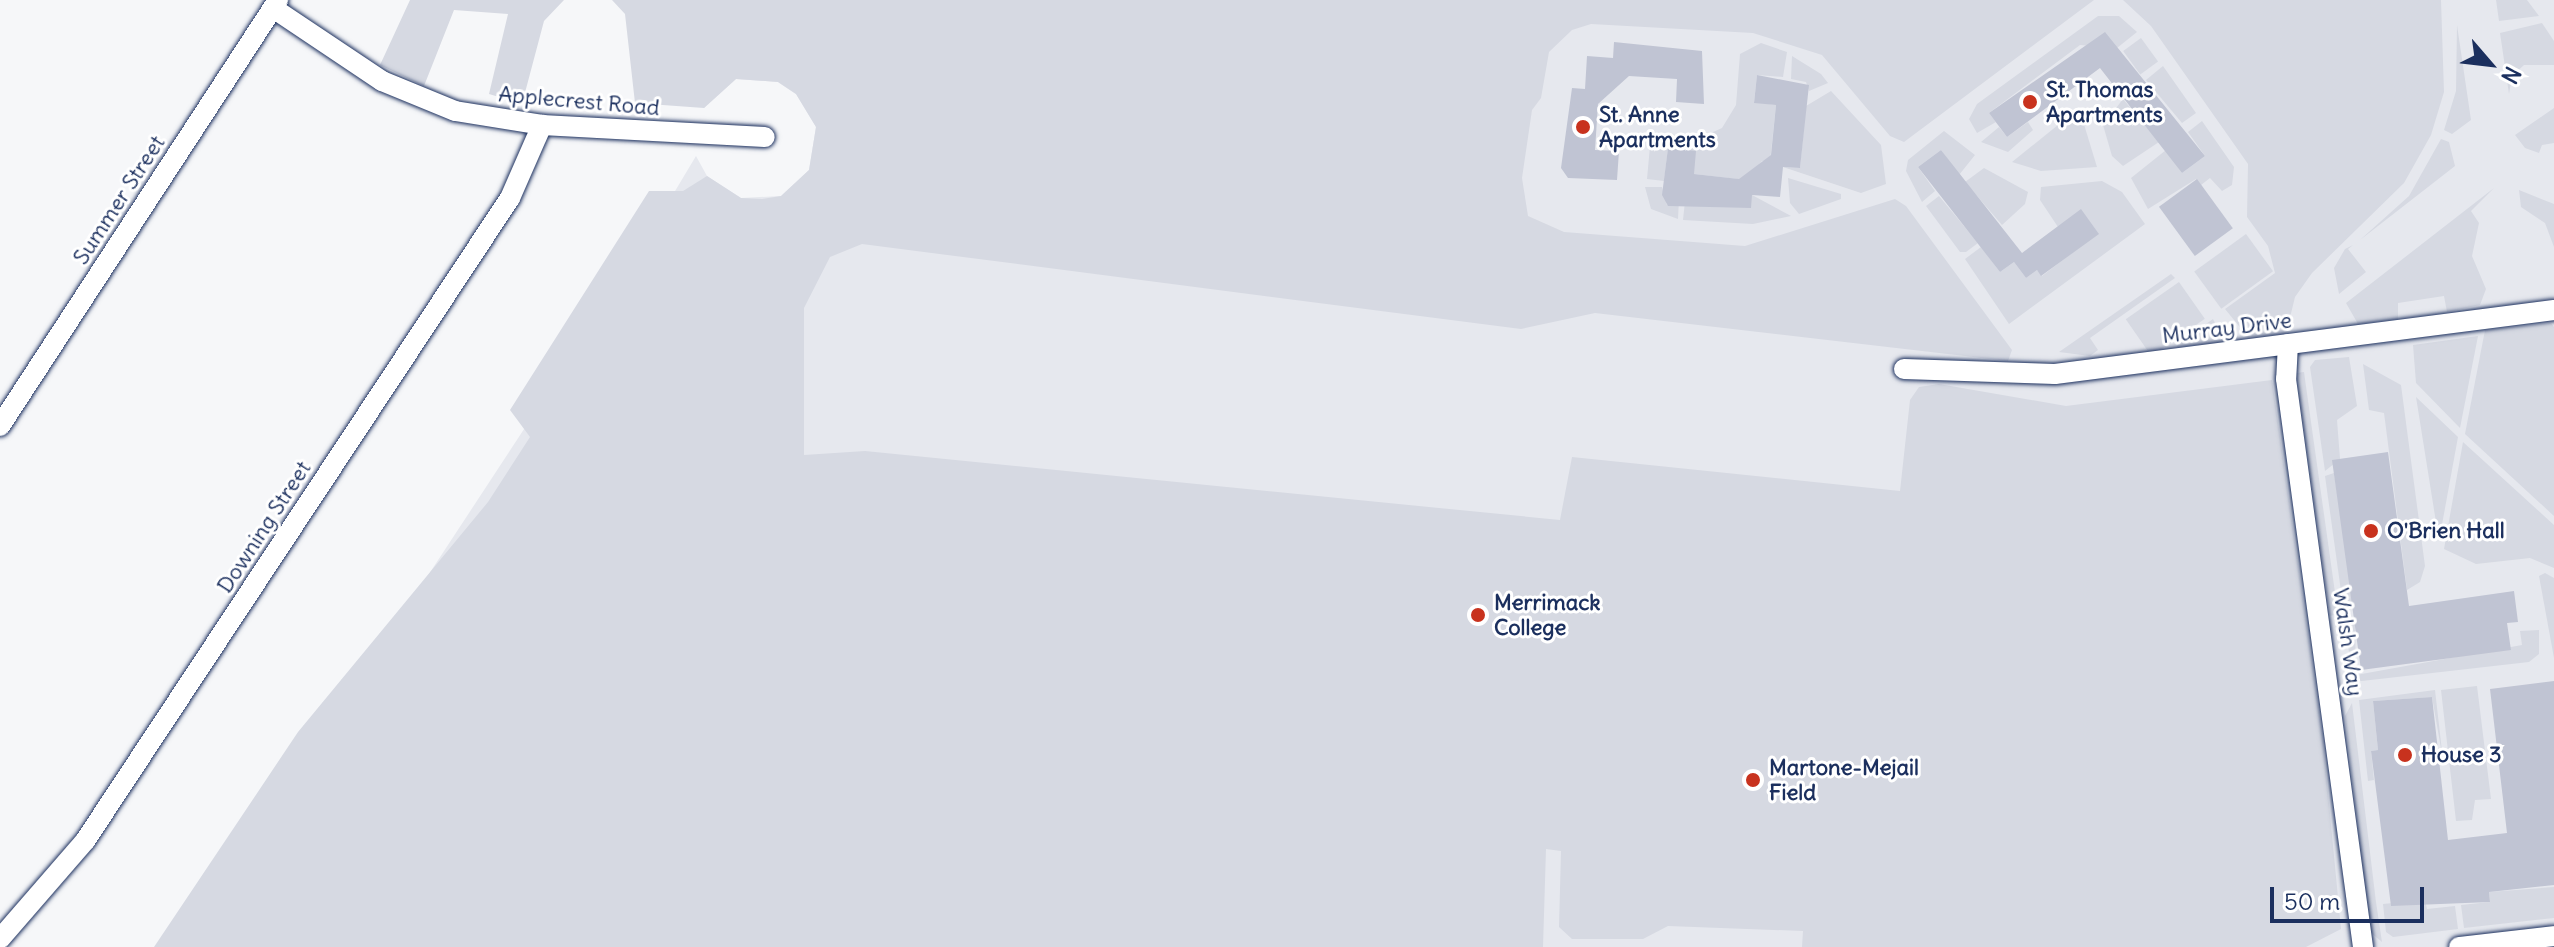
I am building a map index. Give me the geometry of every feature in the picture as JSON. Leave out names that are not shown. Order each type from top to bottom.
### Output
[{"type":"street","name":"Applecrest Road","points":[[276,4],[415,97],[542,125],[765,137]]},
{"type":"street","name":"Summer Street","points":[[0,426],[276,4]]},
{"type":"street","name":"Downing Street","points":[[0,939],[94,827],[510,198],[542,125]]},
{"type":"street","name":"Murray Drive","points":[[1904,369],[2055,374],[2554,310]]},
{"type":"street","name":"Walsh Way","points":[[2288,344],[2286,379],[2363,947]]},
{"type":"street","points":[[2459,947],[2554,936]]},
{"type":"shaded area","points":[[410,0],[564,0],[544,21],[522,104],[489,94],[508,14],[454,10],[424,86],[380,65]]},
{"type":"shaded area","name":"Merrimack College","points":[[612,0],[2094,0],[1904,142],[1890,136],[1822,55],[1753,33],[1591,24],[1572,30],[1549,52],[1541,98],[1532,110],[1522,178],[1528,216],[1564,232],[1745,246],[1895,199],[1906,206],[2012,350],[2008,361],[1595,313],[1521,329],[862,244],[830,257],[804,308],[804,455],[865,451],[1560,520],[1572,457],[1900,491],[1910,400],[1919,387],[1939,384],[2066,406],[2272,380],[2323,741],[2341,929],[2306,947],[1802,947],[1803,931],[1668,926],[1643,939],[1572,939],[1559,927],[1561,851],[1546,849],[1543,947],[154,947],[298,732],[488,502],[530,437],[510,410],[649,191],[683,191],[707,176],[741,198],[762,199],[781,196],[809,170],[816,127],[796,94],[778,82],[736,79],[704,108],[635,103],[625,14]]},
{"type":"shaded area","name":"Merrimack College","points":[[647,0],[2554,0],[2554,947],[184,947],[620,283],[696,156],[707,176],[741,198],[781,196],[809,170],[816,127],[796,94],[778,82],[736,79],[704,108]]},
{"type":"shaded area","points":[[2123,0],[2441,0],[2444,92],[2431,135],[2404,183],[2312,273],[2295,297],[2286,334],[2248,337],[2225,309],[2275,273],[2268,246],[2247,217],[2248,164],[2151,26]]},
{"type":"shaded area","points":[[2496,0],[2527,0],[2539,16],[2499,21]]},
{"type":"shaded area","points":[[2098,16],[2119,16],[2137,32],[2117,48],[2080,45],[1989,113],[1996,122],[1977,133],[1969,119],[1977,104]]},
{"type":"shaded area","points":[[2542,23],[2554,41],[2554,65],[2524,65],[2512,76],[2509,94],[2500,33]]},
{"type":"shaded area","points":[[2457,25],[2471,120],[2452,134],[2444,130],[2456,91]]},
{"type":"shaded area","points":[[2141,38],[2158,61],[2140,74],[2123,51]]},
{"type":"shaded area","points":[[1761,43],[1787,52],[1783,77],[1757,75],[1754,102],[1776,105],[1770,162],[1762,161],[1746,180],[1694,174],[1668,148],[1664,181],[1647,179],[1650,146],[1664,134],[1702,137],[1722,128],[1736,105],[1740,54]]},
{"type":"shaded area","points":[[1792,56],[1821,74],[1828,83],[1809,91],[1806,82],[1791,79]]},
{"type":"shaded area","points":[[2163,66],[2196,113],[2182,123],[2146,80]]},
{"type":"shaded area","points":[[1831,91],[1881,145],[1886,184],[1861,193],[1783,167],[1800,168],[1806,106]]},
{"type":"shaded area","points":[[2123,99],[2159,142],[2123,166],[2112,156],[2103,125]]},
{"type":"shaded area","points":[[2079,108],[2097,167],[2041,171],[2012,162]]},
{"type":"shaded area","points":[[2554,108],[2554,143],[2542,145],[2539,153],[2525,148],[2515,135]]},
{"type":"shaded area","points":[[2202,121],[2234,167],[2232,185],[2222,191],[2210,178],[2201,185],[2196,179],[2148,209],[2131,178],[2166,150],[2182,173],[2205,156],[2188,132]]},
{"type":"shaded area","points":[[2028,122],[2033,130],[2008,152],[1981,142],[1999,127],[2007,137]]},
{"type":"shaded area","points":[[1944,131],[1975,155],[1959,175],[1941,150],[1918,167],[1935,191],[1922,202],[1906,171],[1908,160]]},
{"type":"shaded area","points":[[2441,139],[2449,142],[2455,166],[2360,240],[2409,196]]},
{"type":"shaded area","points":[[1984,168],[2028,192],[2025,204],[2002,225],[1965,182]]},
{"type":"shaded area","points":[[1788,178],[1841,194],[1841,199],[1799,214],[1790,203]]},
{"type":"shaded area","points":[[2102,181],[2122,192],[2145,224],[2009,324],[1965,259],[1981,247],[2000,272],[2014,262],[2026,278],[2037,270],[2042,276],[2098,233],[2081,210],[2058,227],[2040,200],[2041,187]]},
{"type":"shaded area","points":[[1645,187],[1662,187],[1667,205],[1679,199],[1678,219],[1651,209]]},
{"type":"shaded area","points":[[2494,188],[2471,211],[2479,223],[2472,256],[2486,289],[2480,305],[2447,312],[2444,296],[2398,303],[2398,319],[2358,324],[2346,303]]},
{"type":"shaded area","points":[[2519,190],[2554,204],[2554,247],[2545,223],[2521,207]]},
{"type":"shaded area","points":[[1752,195],[1791,216],[1753,224],[1683,220],[1685,201]]},
{"type":"shaded area","points":[[1939,196],[1978,243],[1966,252],[1960,252],[1926,206]]},
{"type":"shaded area","points":[[2246,234],[2273,271],[2221,309],[2194,272]]},
{"type":"shaded area","points":[[2353,245],[2348,249],[2366,272],[2339,294],[2334,268],[2345,249]]},
{"type":"shaded area","points":[[2171,274],[2175,278],[2090,338],[2098,350],[2090,356],[2059,352]]},
{"type":"shaded area","points":[[2179,282],[2205,319],[2152,356],[2126,319]]},
{"type":"shaded area","points":[[2213,319],[2225,342],[2177,347],[2178,344]]},
{"type":"shaded area","points":[[2551,323],[2554,327],[2554,516],[2465,434],[2485,330]]},
{"type":"shaded area","points":[[2478,336],[2460,428],[2416,383],[2413,345]]},
{"type":"shaded area","points":[[2349,357],[2357,406],[2337,420],[2340,459],[2325,471],[2310,367],[2315,360]]},
{"type":"shaded area","points":[[2363,364],[2401,385],[2425,566],[2420,582],[2407,590],[2384,413],[2369,410]]},
{"type":"shaded area","points":[[2304,372],[2338,615],[2330,616],[2296,373]]},
{"type":"shaded area","points":[[2416,397],[2458,437],[2439,541]]},
{"type":"shaded area","points":[[2463,442],[2554,525],[2554,568],[2530,558],[2476,564],[2444,549]]},
{"type":"shaded area","points":[[2334,473],[2354,607],[2344,613],[2325,476]]},
{"type":"shaded area","points":[[2545,573],[2554,578],[2554,658],[2539,576]]},
{"type":"shaded area","points":[[2345,623],[2355,623],[2356,675],[2522,645],[2520,631],[2539,630],[2539,654],[2529,662],[2353,682]]},
{"type":"shaded area","points":[[2477,686],[2491,799],[2475,800],[2472,820],[2456,821],[2441,690]]},
{"type":"shaded area","points":[[2435,690],[2443,760],[2432,697],[2373,701],[2378,750],[2371,751],[2374,780],[2368,781],[2359,700]]},
{"type":"shaded area","points":[[2352,703],[2382,942],[2370,932],[2345,716]]},
{"type":"shaded area","points":[[2554,887],[2554,918],[2464,928],[2461,905],[2490,902],[2489,892]]},
{"type":"shaded area","points":[[2425,900],[2427,909],[2455,906],[2458,929],[2393,937],[2386,932],[2383,904]]},
{"type":"building","name":"St. Thomas Apartments","points":[[2105,32],[2205,156],[2182,173],[2100,68],[2007,137],[1989,113]]},
{"type":"building","name":"St. Anne Apartments","points":[[1614,42],[1702,51],[1704,104],[1676,102],[1677,79],[1629,76],[1598,104],[1595,150],[1619,151],[1617,180],[1568,178],[1561,168],[1572,88],[1585,89],[1587,56],[1613,58]]},
{"type":"building","name":"St. Anne Apartments","points":[[1757,75],[1809,85],[1800,168],[1783,167],[1780,197],[1752,195],[1751,208],[1668,206],[1662,195],[1668,148],[1696,151],[1694,174],[1739,179],[1771,155],[1776,105],[1754,103]]},
{"type":"building","points":[[1941,150],[2022,253],[2081,209],[2099,234],[2041,276],[2037,270],[2026,278],[2014,262],[2000,272],[1918,167]]},
{"type":"building","points":[[2197,179],[2233,228],[2195,256],[2159,207]]},
{"type":"building","name":"O'Brien Hall","points":[[2388,452],[2409,606],[2514,591],[2518,622],[2507,623],[2511,650],[2361,670],[2332,460]]},
{"type":"building","points":[[2554,681],[2554,885],[2489,892],[2490,902],[2391,906],[2371,751],[2378,750],[2373,701],[2432,697],[2448,840],[2507,833],[2490,689]]},
{"type":"place","name":"St. Thomas Apartments","points":[[2030,102]]},
{"type":"place","name":"St. Anne Apartments","points":[[1583,127]]},
{"type":"place","name":"O'Brien Hall","points":[[2371,531]]},
{"type":"place","name":"Merrimack College","points":[[1478,615]]},
{"type":"place","name":"House 3","points":[[2405,755]]},
{"type":"place","name":"Martone-Mejail Field","points":[[1753,780]]}]
